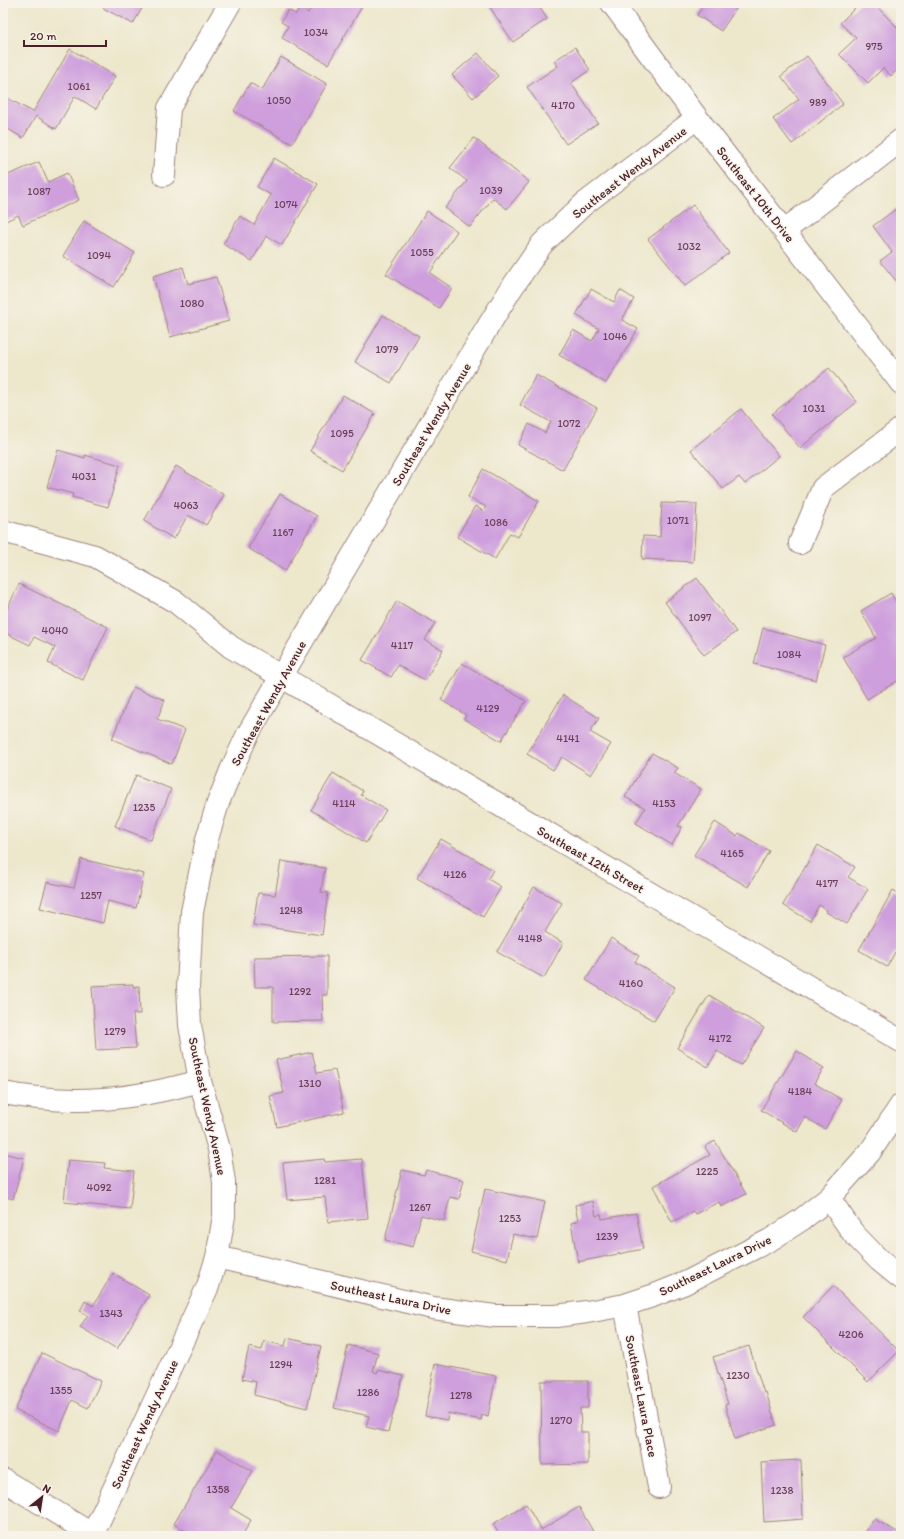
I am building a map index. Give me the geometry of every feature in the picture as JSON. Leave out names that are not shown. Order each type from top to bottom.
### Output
[{"type":"street","points":[[164,175],[168,108],[230,3]]},
{"type":"street","name":"Southeast 10th Drive","points":[[612,3],[697,118],[901,383]]},
{"type":"street","name":"Southeast Wendy Avenue","points":[[92,1535],[208,1286],[217,1258],[224,1216],[224,1182],[219,1149],[200,1081],[190,1025],[188,988],[192,912],[209,831],[232,768],[248,734],[281,677],[488,327],[511,289],[542,244],[584,204],[697,118]]},
{"type":"street","points":[[784,231],[901,140]]},
{"type":"street","points":[[800,543],[823,488],[901,429]]},
{"type":"street","name":"Southeast 12th Street","points":[[6,532],[95,556],[176,602],[231,648],[901,1041]]},
{"type":"street","points":[[3,1093],[24,1097],[59,1100],[94,1100],[128,1097],[163,1091],[200,1081]]},
{"type":"street","name":"Southeast Laura Drive","points":[[217,1258],[433,1308],[495,1316],[556,1316],[625,1305],[685,1283],[770,1240],[801,1220],[829,1198],[870,1152],[901,1105]]},
{"type":"street","points":[[829,1198],[853,1233],[879,1260],[901,1278]]},
{"type":"street","name":"Southeast Laura Place","points":[[625,1305],[660,1487]]},
{"type":"street","points":[[3,1480],[92,1535]]},
{"type":"building","points":[[106,3],[145,3],[133,24],[103,8]]},
{"type":"building","points":[[313,3],[364,3],[328,64],[282,38],[288,26],[281,22],[288,10],[296,14],[300,7],[308,13]]},
{"type":"building","points":[[487,3],[537,3],[547,19],[513,42]]},
{"type":"building","points":[[701,3],[740,3],[721,31],[697,15],[704,5]]},
{"type":"building","points":[[860,3],[873,3],[901,31],[901,66],[891,76],[883,68],[868,83],[839,54],[856,38],[840,23]]},
{"type":"building","points":[[575,47],[590,70],[571,83],[598,123],[566,144],[527,87],[558,66],[554,61]]},
{"type":"building","points":[[70,49],[115,76],[96,109],[75,96],[56,129],[36,116],[23,138],[3,126],[3,105],[7,98],[33,112]]},
{"type":"building","points":[[478,53],[498,76],[473,98],[452,75]]},
{"type":"building","points":[[807,56],[843,104],[792,144],[773,119],[799,99],[781,76]]},
{"type":"building","points":[[281,57],[327,84],[292,144],[234,111],[250,83],[262,90]]},
{"type":"building","points":[[474,138],[529,182],[507,209],[493,198],[470,227],[445,208],[467,181],[450,168]]},
{"type":"building","points":[[274,158],[318,184],[282,245],[266,236],[252,261],[223,244],[240,216],[254,225],[271,195],[257,187]]},
{"type":"building","points":[[39,162],[48,182],[67,173],[79,200],[23,225],[18,215],[4,222],[3,177]]},
{"type":"building","points":[[693,205],[729,253],[685,286],[648,239]]},
{"type":"building","points":[[901,205],[901,279],[897,282],[880,261],[892,252],[873,226]]},
{"type":"building","points":[[427,211],[457,231],[430,273],[452,288],[439,308],[386,274]]},
{"type":"building","points":[[84,221],[135,253],[114,287],[63,256]]},
{"type":"building","points":[[183,267],[188,284],[216,277],[229,321],[170,337],[153,276]]},
{"type":"building","points":[[591,289],[614,302],[620,290],[634,299],[622,320],[638,329],[606,383],[559,355],[573,330],[592,341],[599,329],[576,315]]},
{"type":"building","points":[[383,315],[419,336],[391,383],[355,362]]},
{"type":"building","points":[[829,368],[857,402],[800,448],[772,414]]},
{"type":"building","points":[[536,375],[597,408],[563,470],[518,445],[529,424],[545,433],[551,422],[520,405]]},
{"type":"building","points":[[343,395],[375,414],[342,470],[310,451]]},
{"type":"building","points":[[741,409],[779,456],[745,484],[739,477],[723,489],[691,450]]},
{"type":"building","points":[[58,450],[85,458],[85,455],[120,465],[108,507],[72,497],[73,494],[47,487]]},
{"type":"building","points":[[176,466],[224,495],[206,525],[188,515],[174,539],[144,521]]},
{"type":"building","points":[[483,469],[539,501],[518,537],[510,533],[495,559],[457,537],[475,506],[483,511],[486,507],[468,497]]},
{"type":"building","points":[[280,494],[317,516],[285,571],[248,548]]},
{"type":"building","points":[[662,503],[697,504],[693,562],[642,559],[643,536],[660,537]]},
{"type":"building","points":[[697,578],[736,632],[704,655],[665,602]]},
{"type":"building","points":[[19,584],[108,627],[83,680],[48,663],[55,647],[34,637],[30,645],[3,632],[3,618]]},
{"type":"building","points":[[891,593],[901,611],[901,679],[867,699],[843,657],[876,638],[861,611]]},
{"type":"building","points":[[397,601],[435,623],[425,640],[443,650],[425,680],[398,665],[391,677],[362,660]]},
{"type":"building","points":[[763,628],[825,645],[816,680],[754,664]]},
{"type":"building","points":[[462,663],[526,701],[501,741],[464,719],[466,715],[441,700]]},
{"type":"building","points":[[133,687],[165,700],[157,719],[185,730],[172,764],[112,739]]},
{"type":"building","points":[[563,695],[599,718],[590,732],[611,744],[591,775],[562,757],[553,770],[527,754]]},
{"type":"building","points":[[652,753],[678,768],[674,773],[701,789],[678,826],[682,827],[672,845],[636,823],[645,808],[625,797]]},
{"type":"building","points":[[333,773],[363,791],[361,795],[386,810],[366,843],[311,810]]},
{"type":"building","points":[[136,775],[171,789],[151,840],[115,826]]},
{"type":"building","points":[[715,822],[737,836],[739,833],[769,851],[748,887],[694,855]]},
{"type":"building","points":[[441,839],[493,870],[488,879],[501,887],[483,917],[417,878]]},
{"type":"building","points":[[818,845],[855,867],[848,877],[868,889],[847,924],[826,912],[827,910],[819,905],[810,921],[783,905]]},
{"type":"building","points":[[81,859],[144,874],[136,908],[108,901],[103,923],[40,908],[47,882],[74,888]]},
{"type":"building","points":[[281,861],[325,868],[321,892],[328,893],[322,935],[253,925],[258,893],[275,895]]},
{"type":"building","points":[[534,887],[562,903],[545,932],[563,943],[544,978],[497,952]]},
{"type":"building","points":[[893,890],[901,895],[901,955],[895,952],[887,967],[859,950]]},
{"type":"building","points":[[611,938],[639,956],[635,962],[675,987],[654,1021],[586,980]]},
{"type":"building","points":[[327,956],[327,995],[322,995],[323,1021],[273,1022],[273,987],[255,987],[254,957]]},
{"type":"building","points":[[133,984],[133,987],[139,986],[140,1014],[133,1014],[136,1048],[96,1050],[92,986]]},
{"type":"building","points":[[709,995],[764,1028],[741,1065],[717,1051],[708,1067],[677,1048]]},
{"type":"building","points":[[797,1051],[824,1068],[814,1083],[842,1100],[825,1129],[805,1117],[797,1132],[761,1110]]},
{"type":"building","points":[[312,1052],[317,1073],[335,1070],[344,1112],[277,1127],[270,1096],[284,1093],[276,1060]]},
{"type":"building","points":[[715,1141],[746,1194],[721,1207],[719,1202],[695,1214],[693,1211],[672,1222],[653,1186],[710,1155],[705,1147]]},
{"type":"building","points":[[3,1153],[24,1158],[13,1199],[3,1196]]},
{"type":"building","points":[[324,1159],[325,1162],[362,1159],[368,1218],[328,1222],[325,1197],[287,1200],[283,1163]]},
{"type":"building","points":[[68,1160],[105,1163],[104,1168],[134,1171],[130,1209],[64,1202]]},
{"type":"building","points":[[402,1170],[424,1175],[426,1170],[464,1180],[459,1199],[450,1197],[444,1221],[421,1215],[413,1247],[385,1240]]},
{"type":"building","points":[[485,1189],[545,1202],[537,1239],[513,1234],[507,1260],[471,1251]]},
{"type":"building","points":[[593,1201],[596,1216],[601,1214],[602,1219],[636,1213],[643,1249],[578,1262],[571,1223],[578,1221],[575,1205]]},
{"type":"building","points":[[113,1273],[149,1295],[117,1349],[80,1327],[88,1315],[80,1311],[85,1301],[93,1306]]},
{"type":"building","points":[[833,1286],[899,1351],[868,1382],[803,1317]]},
{"type":"building","points":[[287,1338],[321,1346],[307,1408],[254,1395],[256,1382],[242,1379],[249,1347],[262,1350],[264,1341],[285,1346]]},
{"type":"building","points":[[348,1345],[378,1353],[373,1371],[377,1373],[378,1370],[403,1376],[388,1432],[366,1427],[369,1416],[334,1408]]},
{"type":"building","points":[[749,1346],[764,1393],[766,1392],[776,1425],[735,1439],[725,1405],[728,1404],[713,1357]]},
{"type":"building","points":[[42,1353],[101,1381],[88,1408],[72,1400],[59,1431],[15,1410]]},
{"type":"building","points":[[435,1364],[496,1376],[488,1416],[482,1414],[481,1420],[448,1413],[447,1420],[425,1416]]},
{"type":"building","points":[[541,1381],[588,1381],[588,1408],[580,1408],[581,1432],[588,1432],[588,1464],[542,1465]]},
{"type":"building","points":[[217,1450],[253,1471],[231,1508],[251,1520],[242,1536],[194,1536],[174,1524]]},
{"type":"building","points":[[801,1460],[803,1519],[764,1522],[761,1462]]},
{"type":"building","points":[[526,1504],[541,1530],[579,1507],[595,1535],[500,1536],[493,1524]]},
{"type":"building","points":[[874,1519],[901,1534],[901,1536],[863,1536]]}]
